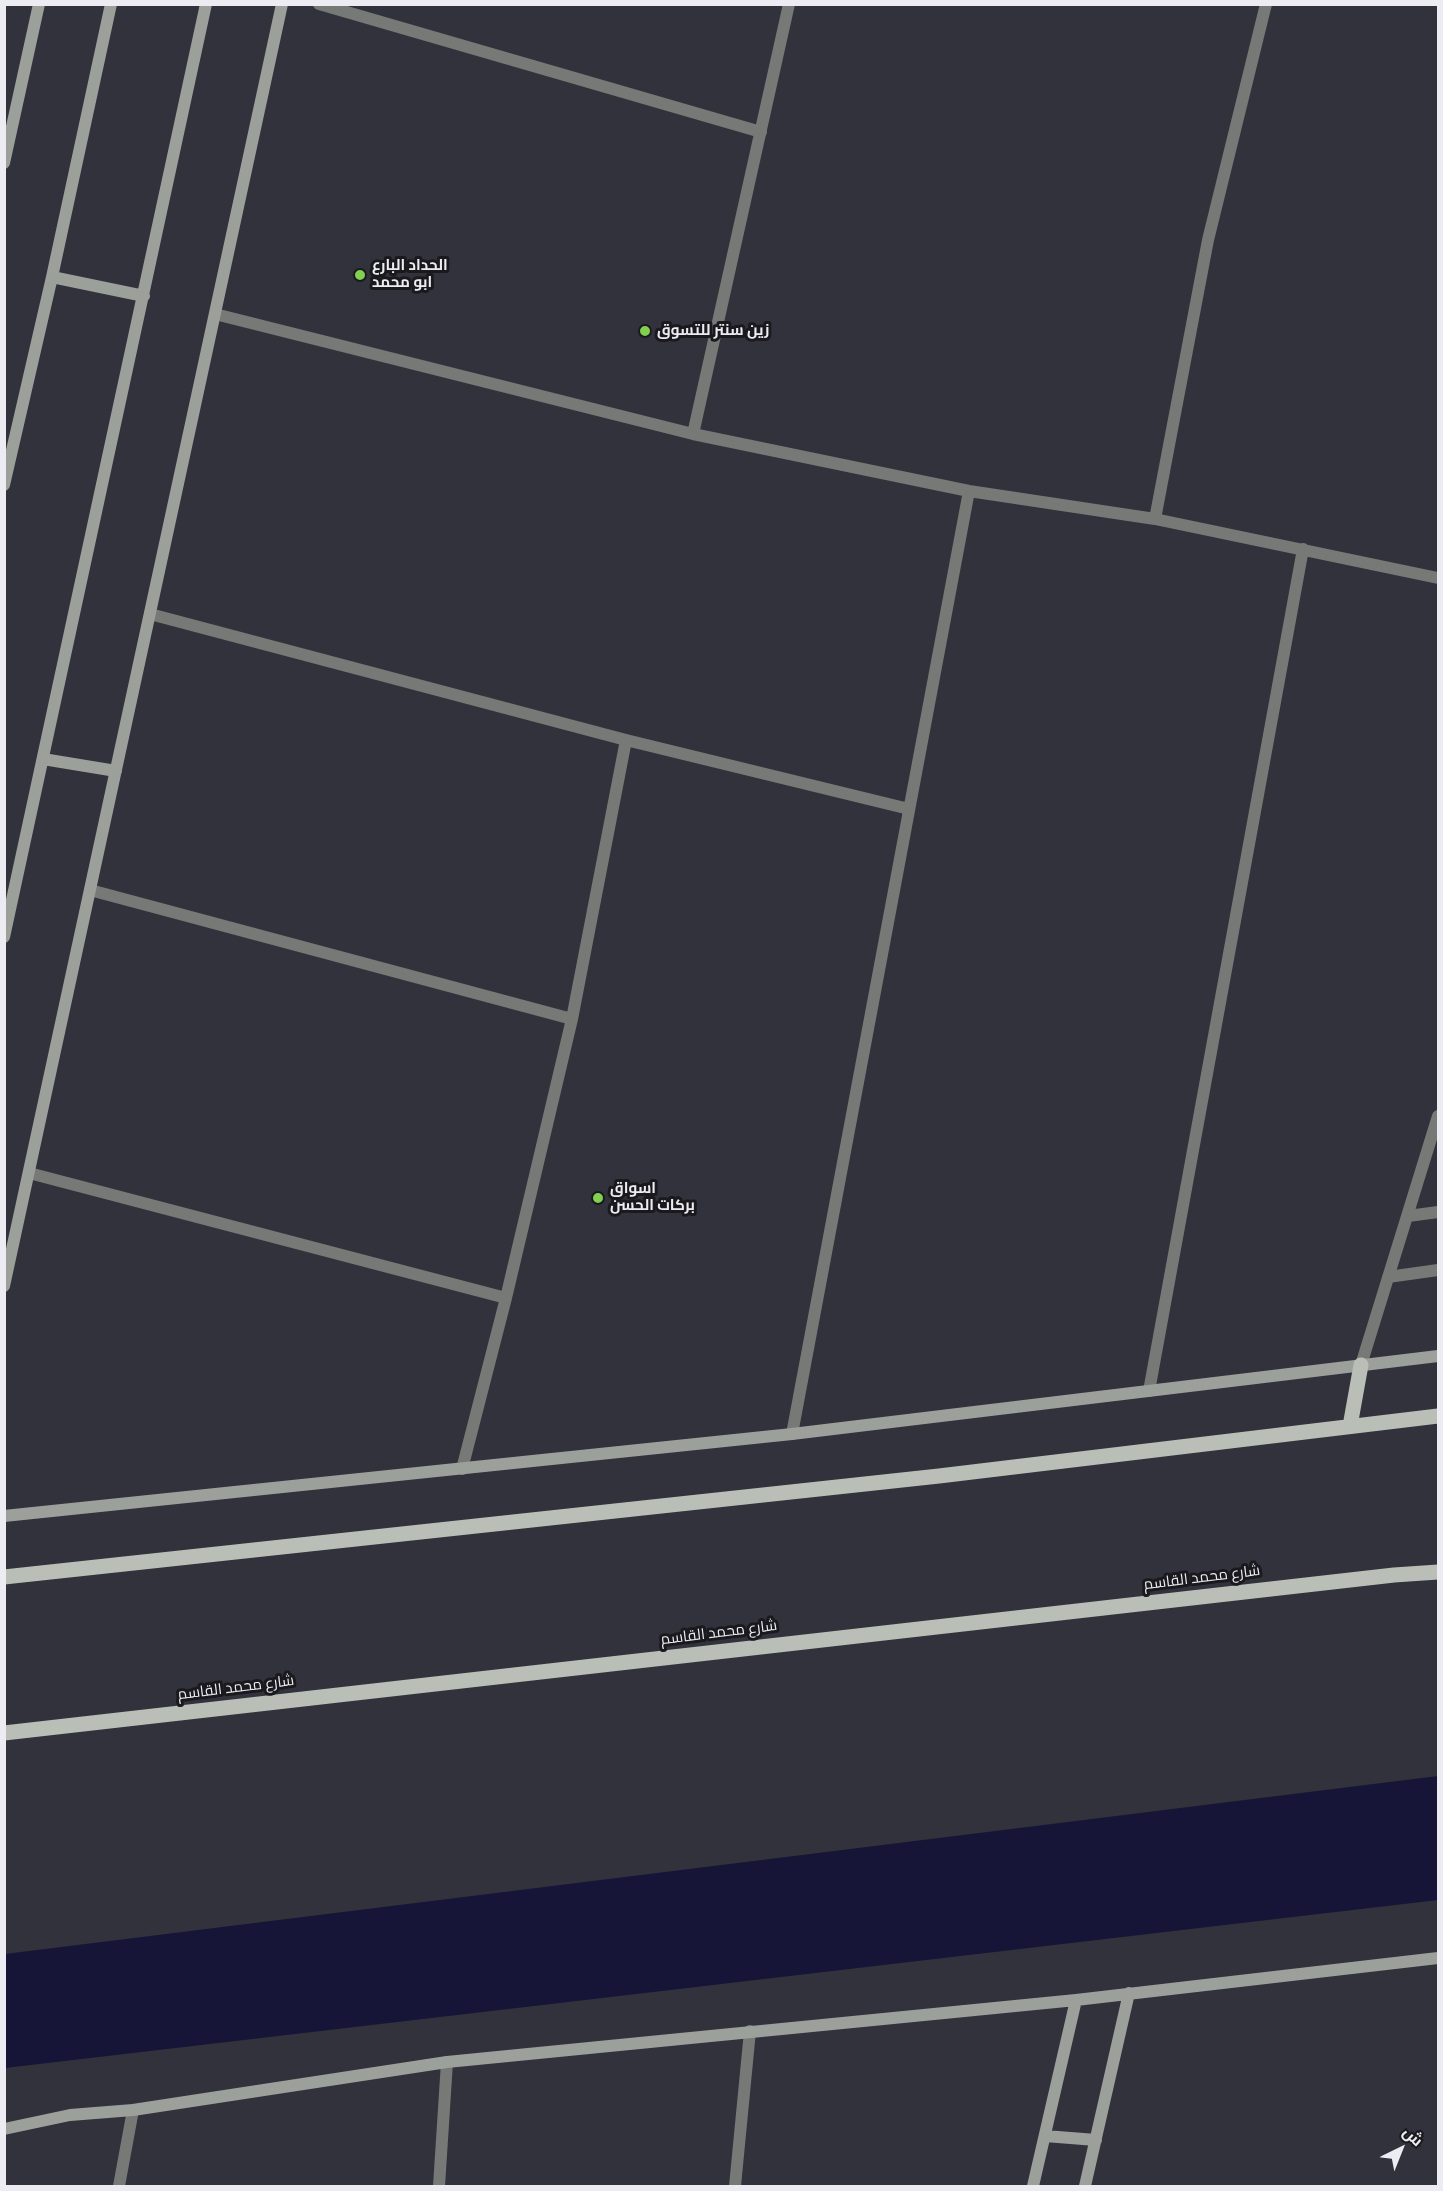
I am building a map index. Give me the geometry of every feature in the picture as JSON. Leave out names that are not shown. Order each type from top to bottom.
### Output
[{"type":"main road","points":[[1350,1426],[1361,1365]]},
{"type":"main road","points":[[4,1577],[915,1479],[1438,1416]]},
{"type":"main road","name":"شارع محمد القاسم","points":[[4,1733],[1394,1575],[1438,1572]]},
{"type":"street","points":[[4,163],[39,4]]},
{"type":"street","points":[[4,485],[111,4]]},
{"type":"street","points":[[4,938],[206,4]]},
{"type":"street","points":[[4,1286],[282,4]]},
{"type":"street","points":[[319,4],[761,132]]},
{"type":"street","points":[[693,434],[789,4]]},
{"type":"street","points":[[1155,519],[1209,240],[1266,4]]},
{"type":"street","points":[[52,277],[144,296]]},
{"type":"street","points":[[215,314],[693,434],[969,491],[1155,519],[1438,578]]},
{"type":"street","points":[[792,1434],[969,491]]},
{"type":"street","points":[[1149,1390],[1303,549]]},
{"type":"street","points":[[150,614],[626,740],[909,808]]},
{"type":"street","points":[[462,1469],[506,1299],[572,1019],[626,740]]},
{"type":"street","points":[[43,759],[116,771]]},
{"type":"street","points":[[90,890],[572,1019]]},
{"type":"street","points":[[1361,1365],[1436,1131],[1438,1116]]},
{"type":"street","points":[[29,1173],[506,1299]]},
{"type":"street","points":[[1408,1216],[1438,1212]]},
{"type":"street","points":[[1388,1277],[1438,1270]]},
{"type":"street","points":[[4,1516],[792,1434],[1438,1356]]},
{"type":"street","points":[[4,2129],[70,2115],[133,2110],[447,2062],[1076,2000],[1438,1958]]},
{"type":"street","points":[[1085,2187],[1129,1993]]},
{"type":"street","points":[[1033,2187],[1076,2000]]},
{"type":"street","points":[[735,2187],[750,2031]]},
{"type":"street","points":[[439,2187],[447,2062]]},
{"type":"street","points":[[119,2187],[133,2110]]},
{"type":"street","points":[[1045,2136],[1096,2140]]},
{"type":"shaded area","points":[[1438,1776],[1438,1900],[5,2068],[5,1954]]},
{"type":"place","name":"الحداد البارع ابو محمد","points":[[360,275]]},
{"type":"place","name":"زين سنتر للتسوق","points":[[645,331]]},
{"type":"place","name":"اسواق بركات الحسن","points":[[598,1198]]}]
